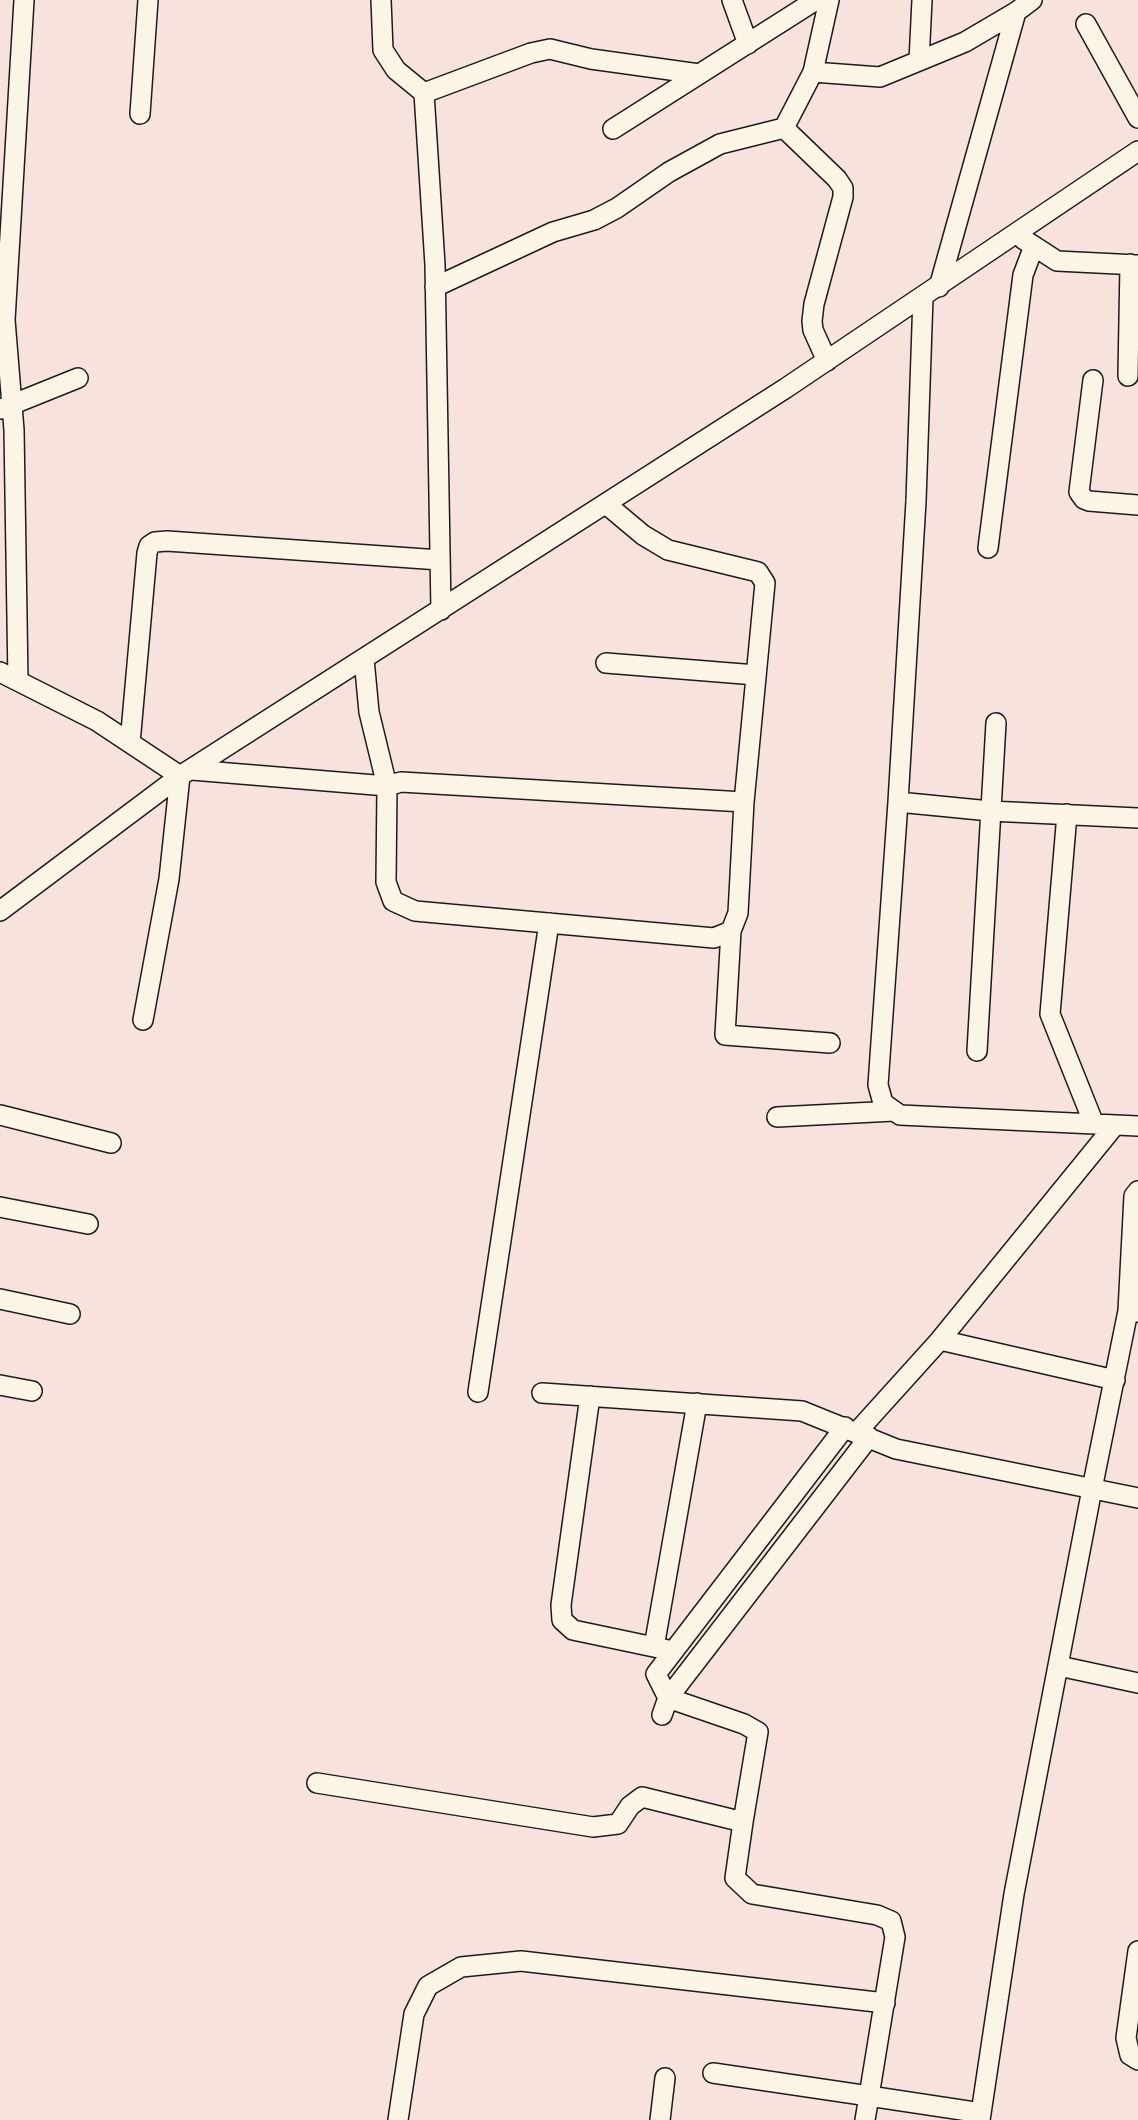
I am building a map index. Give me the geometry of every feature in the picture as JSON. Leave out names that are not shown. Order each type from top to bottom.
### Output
[{"type":"street","points":[[18,681],[14,439],[6,407],[3,309],[24,0]]},
{"type":"street","points":[[140,114],[148,0]]},
{"type":"street","points":[[381,0],[383,50],[396,70],[424,93],[435,287],[441,610]]},
{"type":"street","points":[[732,0],[748,44]]},
{"type":"street","points":[[613,129],[816,0]]},
{"type":"street","points":[[435,287],[553,232],[594,220],[617,208],[669,172],[720,144],[784,128],[813,72],[829,0]]},
{"type":"street","points":[[919,61],[922,0]]},
{"type":"street","points":[[813,72],[880,76],[966,42],[1016,12],[1032,0]]},
{"type":"street","points":[[1016,12],[931,292],[878,1085],[883,1103],[900,1115],[1138,1126]]},
{"type":"street","points":[[1086,24],[1138,118]]},
{"type":"street","points":[[424,93],[531,53],[550,49],[591,60],[699,74]]},
{"type":"street","points":[[784,128],[837,179],[843,188],[843,197],[814,304],[812,321],[813,330],[826,361]]},
{"type":"street","points":[[0,911],[186,773],[826,361],[1138,151]]},
{"type":"street","points":[[1015,234],[1057,261],[1134,264],[1128,376]]},
{"type":"street","points":[[988,548],[1023,274],[1034,246]]},
{"type":"street","points":[[6,407],[78,378]]},
{"type":"street","points":[[1093,380],[1079,492],[1084,499],[1089,501],[1138,505]]},
{"type":"street","points":[[606,504],[643,536],[668,550],[741,566],[758,572],[765,583],[744,802],[738,913],[731,930],[725,1035],[830,1043]]},
{"type":"street","points":[[130,743],[147,553],[149,546],[155,542],[167,541],[440,560]]},
{"type":"street","points":[[364,659],[369,712],[386,786],[386,882],[393,901],[414,911],[714,938],[731,930]]},
{"type":"street","points":[[606,663],[756,676]]},
{"type":"street","points":[[0,672],[97,721],[130,743],[186,773],[386,786],[400,782],[744,802]]},
{"type":"street","points":[[977,1051],[996,723]]},
{"type":"street","points":[[142,1020],[170,879],[186,773]]},
{"type":"street","points":[[898,802],[990,811],[1138,818]]},
{"type":"street","points":[[1067,814],[1050,1014],[1094,1124]]},
{"type":"street","points":[[478,1392],[549,923]]},
{"type":"street","points":[[777,1117],[894,1111]]},
{"type":"street","points":[[0,1115],[111,1143]]},
{"type":"street","points":[[665,1707],[656,1674],[673,1651],[857,1432],[940,1340],[1115,1125]]},
{"type":"street","points":[[713,2073],[868,2096],[981,2117],[1014,1894],[1092,1489],[1115,1380],[1133,1312],[1134,1196],[1138,1191]]},
{"type":"street","points":[[0,1208],[88,1224]]},
{"type":"street","points":[[0,1299],[70,1314]]},
{"type":"street","points":[[940,1340],[1115,1380]]},
{"type":"street","points":[[0,1385],[32,1391]]},
{"type":"street","points":[[542,1393],[802,1411],[896,1448],[1138,1498]]},
{"type":"street","points":[[590,1396],[561,1605],[562,1620],[573,1630],[673,1651]]},
{"type":"street","points":[[654,1647],[697,1403]]},
{"type":"street","points":[[665,1707],[857,1432]]},
{"type":"street","points":[[1059,1666],[1138,1683]]},
{"type":"street","points":[[665,1707],[744,1724],[758,1732],[742,1822],[735,1878],[752,1894],[877,1915],[891,1921],[895,1937],[865,2120]]},
{"type":"street","points":[[317,1783],[592,1828],[618,1824],[630,1806],[642,1798],[742,1822]]},
{"type":"street","points":[[1138,1951],[1126,2038],[1130,2055],[1138,2060]]},
{"type":"street","points":[[398,2120],[414,2014],[428,1986],[461,1967],[521,1961],[885,2003]]},
{"type":"street","points":[[660,2120],[665,2078]]}]
